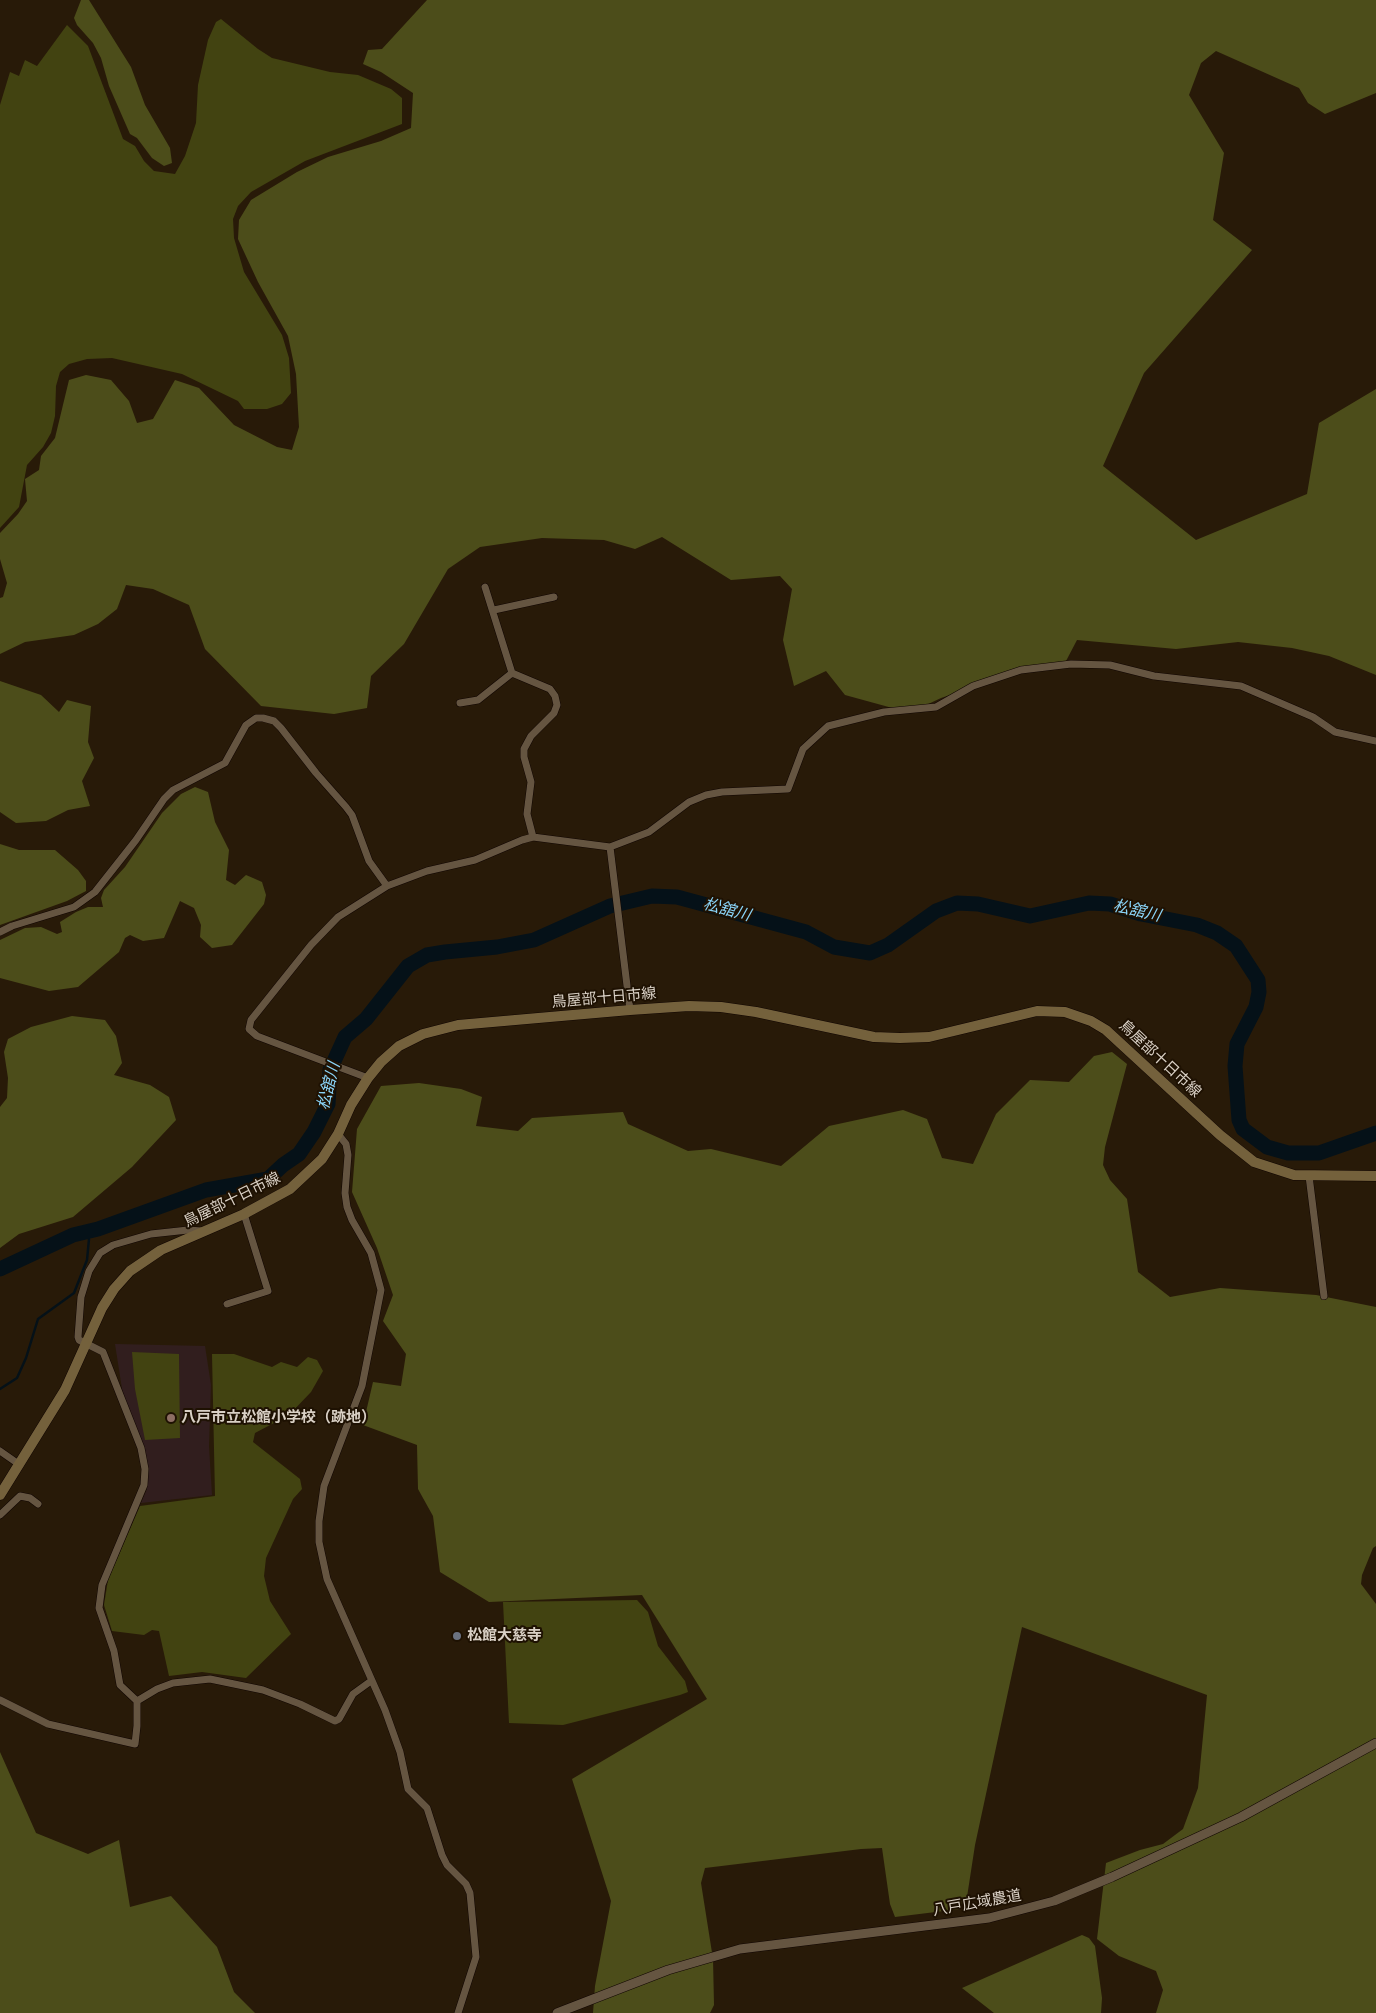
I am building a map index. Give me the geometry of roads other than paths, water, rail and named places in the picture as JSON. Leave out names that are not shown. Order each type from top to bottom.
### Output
[{"type":"main road","name":"鳥屋部十日市線","points":[[0,1495],[65,1390],[102,1308],[114,1289],[130,1272],[161,1250],[272,1200],[305,1177],[322,1158],[338,1134],[351,1105],[368,1078],[381,1062],[400,1046],[422,1034],[458,1026],[689,1006],[721,1007],[756,1012],[874,1037],[900,1038],[948,1033],[1037,1011],[1065,1012],[1091,1021],[1106,1030],[1238,1151],[1266,1167],[1280,1172],[1309,1176],[1376,1176]]},
{"type":"street","points":[[485,587],[494,610],[512,673]]},
{"type":"street","points":[[494,610],[554,597]]},
{"type":"street","points":[[368,1078],[257,1036],[249,1029],[251,1020],[311,944],[338,917],[386,886],[427,871],[475,860],[533,837],[610,847],[649,832],[689,802],[706,795],[722,792],[788,789],[803,749],[828,726],[884,712],[936,707],[955,694],[992,678],[1046,666],[1110,665],[1154,676],[1229,683],[1242,686],[1313,717],[1335,732],[1376,741]]},
{"type":"street","points":[[460,703],[478,700],[512,673]]},
{"type":"street","points":[[512,673],[550,689],[555,696],[557,705],[554,713],[531,736],[524,749],[524,757],[531,782],[527,814],[533,837]]},
{"type":"street","points":[[0,932],[12,926],[74,907],[95,892],[136,840],[164,799],[173,790],[224,763],[246,725],[256,718],[274,721],[346,807],[352,815],[369,861],[386,886]]},
{"type":"street","points":[[610,847],[630,1010]]},
{"type":"street","points":[[338,1134],[346,1144],[348,1155],[346,1193],[348,1207],[352,1220],[372,1252],[381,1290],[362,1386],[324,1486],[319,1521],[319,1542],[327,1579],[400,1752],[408,1789],[427,1808],[447,1865],[466,1884],[470,1893],[476,1957],[458,2013]]},
{"type":"street","points":[[1309,1176],[1324,1296]]},
{"type":"street","points":[[227,1304],[268,1291],[244,1214]]},
{"type":"street","points":[[0,1700],[48,1724],[135,1744],[138,1726],[137,1701],[120,1685],[114,1650],[99,1608],[102,1585],[144,1485],[145,1469],[141,1448],[103,1352],[79,1340],[82,1297],[89,1271],[100,1253],[113,1245],[151,1234],[188,1230],[205,1231]]},
{"type":"street","points":[[0,1451],[20,1465]]},
{"type":"street","points":[[0,1515],[20,1496],[30,1498],[38,1504]]},
{"type":"street","points":[[137,1701],[173,1682],[210,1679],[263,1690],[300,1704],[335,1721],[339,1719],[353,1694],[371,1681]]},
{"type":"street","name":"八戸広域農道","points":[[558,2013],[668,1970],[740,1949],[989,1918],[1054,1901],[1112,1877],[1241,1817],[1376,1743]]},
{"type":"waterway","name":"松舘川","points":[[0,1269],[73,1235],[98,1229],[206,1190],[268,1179],[299,1154],[314,1132],[328,1104],[330,1070],[345,1037],[366,1019],[408,966],[427,955],[497,947],[534,940],[610,906],[652,896],[677,897],[806,932],[834,947],[870,953],[888,945],[936,911],[957,903],[978,904],[1030,916],[1089,903],[1110,904],[1141,914],[1197,925],[1217,933],[1236,946],[1258,980],[1259,992],[1256,1007],[1237,1044],[1235,1066],[1239,1120],[1243,1129],[1267,1147],[1288,1153],[1319,1153],[1376,1133]]},
{"type":"waterway","points":[[0,1389],[17,1378],[26,1358],[38,1319],[74,1293],[87,1260],[89,1239],[85,1232]]},
{"type":"place","name":"八戸市立松館小学校（跡地）","points":[[171,1418]]},
{"type":"place","name":"松館大慈寺","points":[[457,1636]]}]
